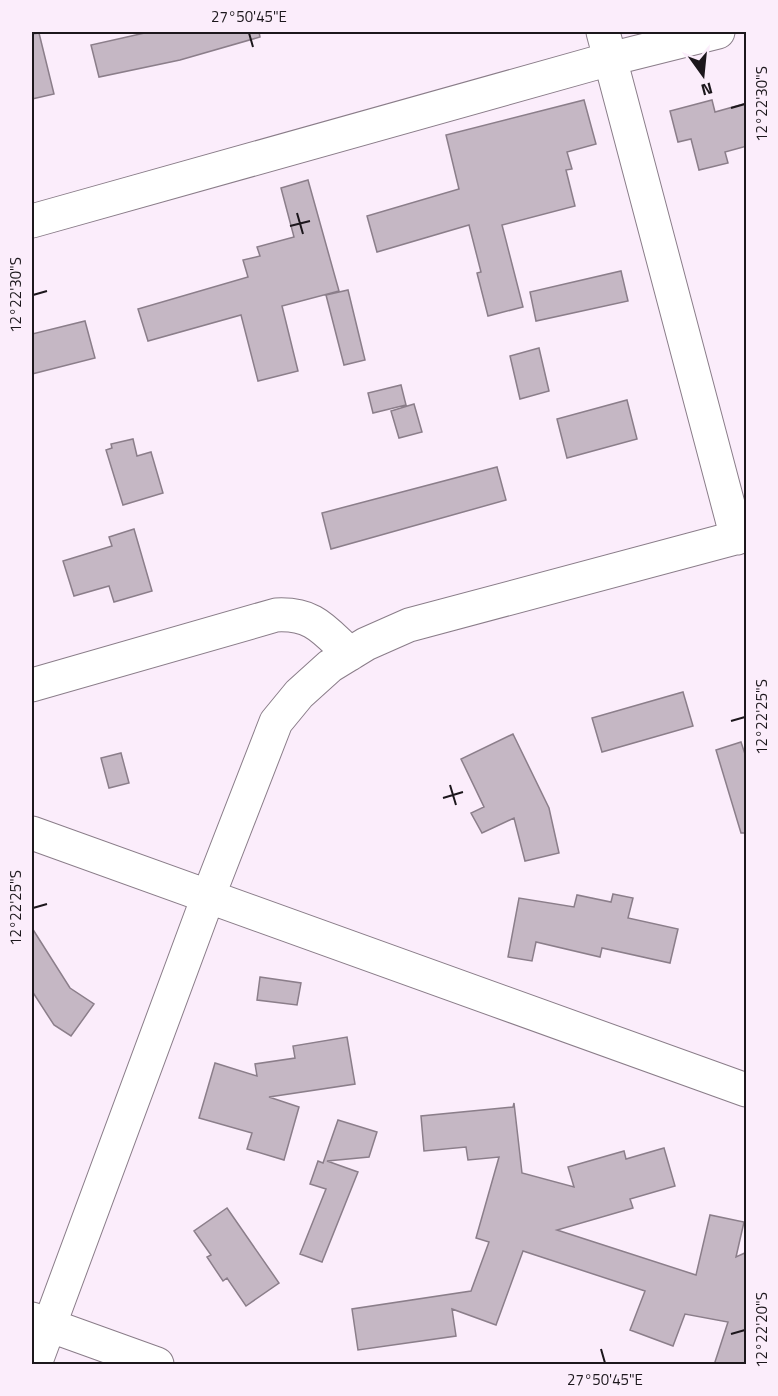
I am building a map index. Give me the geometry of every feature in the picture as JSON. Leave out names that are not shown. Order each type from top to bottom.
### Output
[{"type":"street","points":[[32,222],[607,45],[718,32]]},
{"type":"street","points":[[35,1365],[41,1322],[276,722],[299,694],[330,666],[410,626],[742,536],[607,45]]},
{"type":"street","points":[[32,685],[276,615],[297,614],[315,622],[350,654]]},
{"type":"street","points":[[32,833],[747,1090]]},
{"type":"street","points":[[41,1322],[157,1365]]},
{"type":"building","points":[[149,32],[259,32],[260,37],[180,60],[99,77],[91,45]]},
{"type":"building","points":[[39,33],[54,94],[32,99],[32,34]]},
{"type":"building","points":[[584,100],[596,144],[567,152],[572,169],[566,170],[575,206],[502,225],[523,307],[488,316],[477,273],[481,272],[469,225],[377,252],[367,216],[459,189],[446,135]]},
{"type":"building","points":[[712,100],[715,112],[747,103],[747,146],[725,152],[728,163],[699,170],[691,139],[678,142],[670,111]]},
{"type":"building","points":[[308,180],[339,291],[282,306],[298,371],[258,381],[241,315],[148,341],[138,309],[248,277],[243,260],[260,256],[257,247],[294,237],[281,188]]},
{"type":"building","points":[[621,271],[628,301],[536,321],[530,292]]},
{"type":"building","points":[[348,290],[365,360],[344,365],[326,295]]},
{"type":"building","points":[[85,321],[95,358],[32,374],[32,334]]},
{"type":"building","points":[[539,348],[549,391],[520,399],[510,356]]},
{"type":"building","points":[[401,385],[406,405],[373,413],[368,393]]},
{"type":"building","points":[[627,400],[637,439],[567,458],[557,419]]},
{"type":"building","points":[[414,404],[422,432],[399,438],[391,411]]},
{"type":"building","points":[[133,439],[137,456],[151,452],[163,493],[123,505],[106,450],[112,448],[111,444]]},
{"type":"building","points":[[497,467],[506,500],[331,549],[322,513]]},
{"type":"building","points":[[134,529],[152,591],[114,602],[109,586],[74,596],[63,561],[112,546],[109,537]]},
{"type":"building","points":[[683,692],[693,726],[602,752],[592,718]]},
{"type":"building","points":[[513,734],[549,808],[559,853],[525,861],[514,818],[482,833],[471,813],[484,807],[461,759]]},
{"type":"building","points":[[741,742],[747,760],[747,833],[741,833],[716,750]]},
{"type":"building","points":[[121,753],[129,783],[109,788],[101,758]]},
{"type":"building","points":[[613,894],[633,898],[628,918],[678,929],[670,963],[602,948],[600,957],[536,942],[532,961],[508,957],[519,898],[574,907],[577,895],[611,902]]},
{"type":"building","points":[[32,928],[70,988],[94,1004],[71,1036],[54,1025],[32,991]]},
{"type":"building","points":[[260,977],[301,983],[297,1005],[257,1000]]},
{"type":"building","points":[[347,1037],[355,1084],[269,1097],[299,1107],[284,1160],[247,1149],[252,1133],[199,1118],[215,1063],[257,1076],[255,1064],[295,1058],[293,1046]]},
{"type":"building","points":[[514,1103],[522,1173],[574,1187],[568,1167],[624,1151],[626,1159],[664,1148],[675,1186],[630,1199],[633,1208],[557,1230],[696,1275],[710,1215],[744,1222],[736,1257],[747,1252],[747,1365],[714,1365],[728,1322],[685,1314],[673,1346],[630,1330],[645,1291],[523,1251],[496,1325],[452,1309],[456,1336],[358,1350],[352,1309],[471,1291],[489,1242],[476,1238],[499,1157],[468,1160],[466,1147],[424,1151],[421,1116],[513,1107]]},
{"type":"building","points":[[338,1120],[377,1132],[369,1157],[327,1161],[358,1172],[322,1262],[300,1254],[326,1189],[310,1184],[318,1161],[323,1163]]},
{"type":"building","points":[[227,1208],[279,1283],[246,1306],[227,1278],[223,1281],[207,1257],[211,1255],[194,1231]]}]
